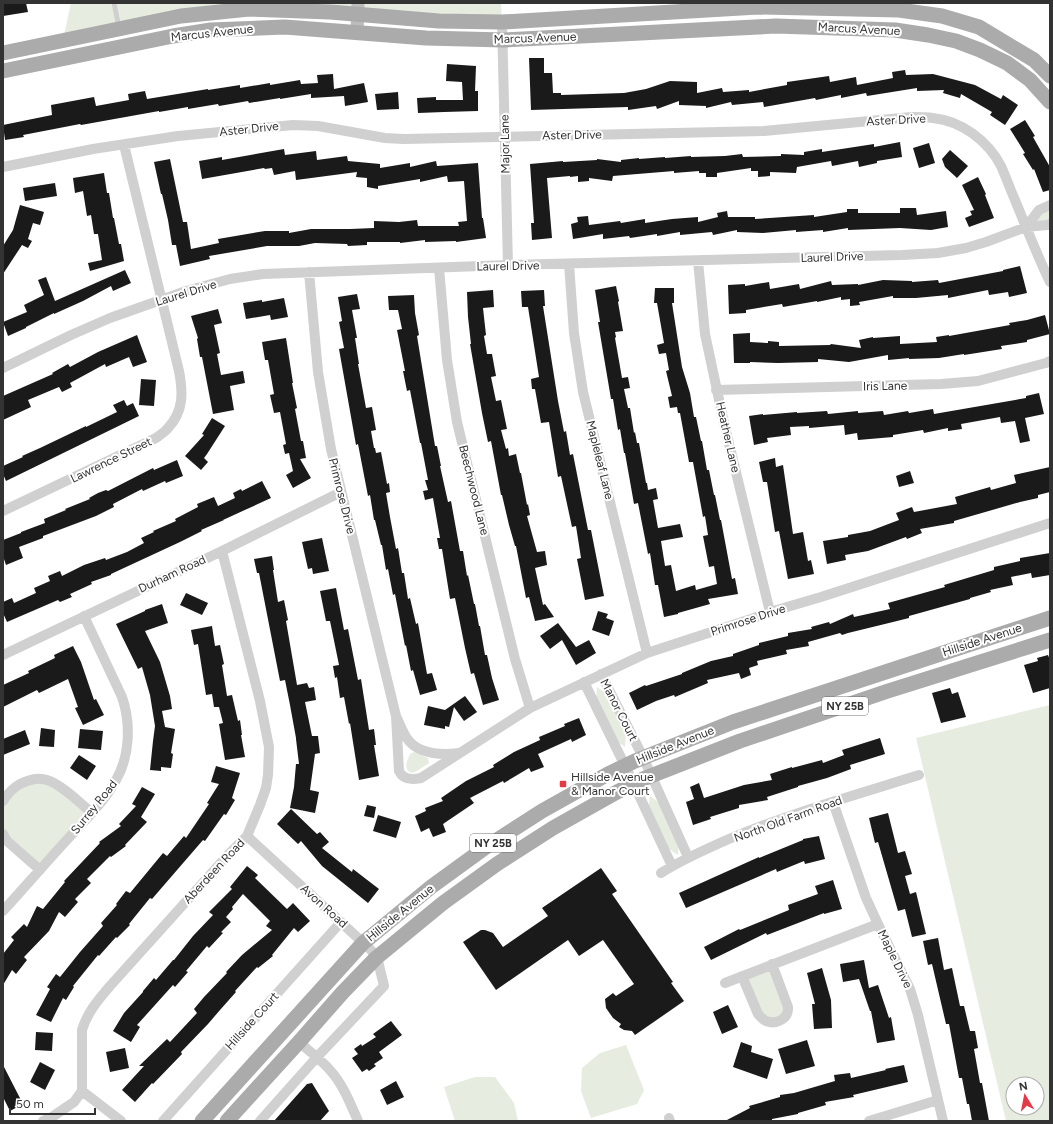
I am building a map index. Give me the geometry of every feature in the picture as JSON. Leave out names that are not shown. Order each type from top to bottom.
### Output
[{"type":"main road","name":"Marcus Avenue","points":[[3,53],[180,16],[249,9],[323,11],[358,9],[439,21],[502,22],[758,7],[899,10],[942,16],[979,27],[1034,60],[1050,76]]},
{"type":"main road","name":"Marcus Avenue","points":[[3,71],[173,36],[211,30],[285,28],[426,38],[503,40],[776,26],[895,30],[949,39],[980,50],[1007,63],[1030,80],[1050,102]]},
{"type":"main road","name":"Hillside Avenue","points":[[202,1121],[364,943],[431,887],[486,847],[542,811],[647,767],[733,722],[1050,618]]},
{"type":"main road","name":"Hillside Avenue","points":[[227,1121],[343,992],[377,957],[443,903],[497,864],[553,828],[629,775],[647,767],[740,741],[888,691],[1050,640]]},
{"type":"street","points":[[357,33],[358,9]]},
{"type":"street","name":"Major Lane","points":[[502,22],[508,266]]},
{"type":"street","name":"Aster Drive","points":[[3,167],[93,149],[178,136],[293,125],[318,126],[385,138],[404,139],[764,130],[912,117],[934,118],[956,124],[975,135],[990,149],[1000,165],[1050,282]]},
{"type":"street","name":"Lawrence Street","points":[[3,511],[156,438],[168,428],[181,406],[182,389],[179,371],[124,145]]},
{"type":"street","points":[[1026,227],[1039,210],[1050,205]]},
{"type":"street","name":"Laurel Drive","points":[[3,368],[110,318],[186,291],[230,279],[263,274],[938,253],[966,248],[1026,227],[1050,224]]},
{"type":"street","name":"Heather Lane","points":[[698,261],[705,334],[716,390],[770,612]]},
{"type":"street","name":"Mapleleaf Lane","points":[[569,264],[574,333],[583,392],[647,653]]},
{"type":"street","name":"Beechwood Lane","points":[[439,268],[447,360],[457,422],[516,659],[530,708]]},
{"type":"street","name":"Primrose Drive","points":[[309,272],[318,372],[331,449],[396,716],[403,732],[415,747],[434,754],[461,753]]},
{"type":"street","name":"Iris Lane","points":[[716,390],[941,384],[978,381],[1050,361]]},
{"type":"street","name":"Durham Road","points":[[3,654],[222,551],[341,492]]},
{"type":"street","name":"Primrose Drive","points":[[396,716],[398,771],[404,777],[414,780],[421,778],[530,708],[647,653],[770,612],[1050,523]]},
{"type":"street","name":"Aberdeen Road","points":[[82,1091],[82,1030],[84,1021],[94,1005],[110,986],[247,836],[266,788],[269,747],[260,701],[222,551]]},
{"type":"street","name":"Surrey Road","points":[[3,912],[92,813],[117,779],[123,762],[127,743],[126,708],[84,616]]},
{"type":"street","name":"Manor Court","points":[[601,674],[647,767],[688,857]]},
{"type":"street","name":"Manor Court","points":[[584,682],[672,866]]},
{"type":"street","name":"North Old Farm Road","points":[[661,873],[688,857],[754,829],[919,775]]},
{"type":"street","points":[[3,801],[7,794],[26,781],[42,779],[48,780],[60,787],[92,813]]},
{"type":"street","name":"Maple Drive","points":[[833,802],[866,898],[910,989],[918,1015],[943,1121]]},
{"type":"street","points":[[3,834],[7,841],[40,870]]},
{"type":"street","name":"Avon Road","points":[[247,836],[364,943],[377,957],[384,986],[317,1057]]},
{"type":"street","name":"Hillside Court","points":[[163,1121],[341,922]]},
{"type":"street","points":[[725,983],[878,924]]},
{"type":"street","points":[[742,976],[758,1014],[768,1022],[777,1022],[785,1018],[788,1007],[772,964]]},
{"type":"street","points":[[299,1042],[330,1070],[342,1087],[358,1121]]},
{"type":"street","points":[[260,1121],[317,1057]]},
{"type":"street","points":[[43,1121],[74,1102],[82,1091],[120,1121]]},
{"type":"street","points":[[869,1121],[938,1100]]},
{"type":"lane","points":[[114,3],[119,29]]},
{"type":"shaded area","points":[[71,3],[501,3],[502,22],[264,9],[63,40]]},
{"type":"shaded area","points":[[1050,205],[1050,224],[1026,227]]},
{"type":"shaded area","points":[[597,687],[609,696],[626,733],[625,747],[614,739],[596,701]]},
{"type":"shaded area","points":[[1050,705],[1050,1121],[1006,1121],[916,738]]},
{"type":"shaded area","points":[[414,752],[428,758],[429,763],[411,773],[407,769],[406,764],[410,754]]},
{"type":"shaded area","points":[[42,779],[92,813],[40,870],[3,834],[3,801],[7,794]]},
{"type":"shaded area","points":[[650,796],[661,804],[679,842],[678,855],[666,847],[648,810]]},
{"type":"shaded area","points":[[771,966],[785,1002],[783,1017],[764,1019],[744,976]]},
{"type":"shaded area","points":[[626,1045],[644,1090],[637,1104],[591,1118],[581,1091],[582,1068],[600,1053]]},
{"type":"shaded area","points":[[475,1077],[495,1077],[514,1103],[518,1121],[455,1121],[444,1087]]},
{"type":"building","points":[[3,3],[26,3],[28,12],[3,16]]},
{"type":"building","points":[[529,58],[544,58],[544,73],[552,73],[553,93],[561,93],[561,95],[624,93],[646,89],[670,81],[697,82],[697,93],[722,88],[723,92],[749,90],[749,92],[787,85],[787,82],[829,76],[830,82],[856,77],[857,85],[893,78],[892,72],[905,70],[906,75],[933,74],[975,85],[1001,99],[1003,95],[1018,105],[1005,125],[990,115],[992,112],[961,94],[960,98],[943,93],[944,90],[917,91],[917,88],[867,96],[866,93],[841,98],[841,95],[816,100],[815,98],[764,107],[763,102],[732,105],[731,102],[706,108],[706,106],[679,105],[679,101],[657,109],[656,106],[628,110],[628,107],[531,110]]},
{"type":"building","points":[[447,64],[476,66],[475,91],[478,91],[478,111],[418,113],[417,98],[436,97],[436,100],[463,100],[462,82],[446,81]]},
{"type":"building","points":[[333,74],[334,89],[364,83],[368,102],[345,106],[344,96],[311,98],[311,94],[249,103],[248,101],[219,106],[218,104],[188,109],[188,107],[159,111],[80,124],[5,140],[3,125],[52,115],[51,105],[94,97],[96,106],[129,100],[128,94],[145,91],[147,99],[240,85],[240,88],[300,80],[301,84],[318,83],[317,75]]},
{"type":"building","points":[[398,92],[399,109],[377,110],[375,94]]},
{"type":"building","points":[[1025,120],[1035,136],[1033,137],[1050,167],[1050,190],[1043,192],[1034,169],[1033,170],[1023,154],[1025,153],[1010,129]]},
{"type":"building","points":[[900,142],[902,157],[877,161],[877,163],[859,167],[858,161],[832,166],[831,161],[797,167],[796,173],[770,172],[770,176],[758,177],[758,171],[751,171],[751,168],[717,173],[717,177],[706,177],[706,173],[699,173],[699,171],[674,173],[674,171],[613,176],[612,181],[589,178],[589,181],[578,182],[578,176],[547,178],[552,238],[532,240],[531,223],[534,223],[530,164],[597,159],[621,162],[621,160],[639,158],[725,156],[742,154],[743,157],[781,156],[781,154],[804,155],[804,152],[822,149],[822,152],[874,144],[874,147]]},
{"type":"building","points":[[929,143],[935,163],[919,168],[913,148]]},
{"type":"building","points":[[284,149],[285,155],[316,151],[317,160],[347,156],[348,161],[380,164],[380,168],[410,163],[410,167],[436,161],[437,166],[478,163],[482,218],[486,238],[456,242],[425,242],[425,240],[400,243],[367,242],[367,245],[348,246],[347,244],[315,243],[299,246],[267,246],[209,256],[210,259],[180,266],[176,245],[172,245],[168,220],[154,162],[170,159],[183,222],[187,222],[191,249],[219,243],[218,239],[265,231],[289,231],[289,233],[311,229],[374,228],[374,221],[399,222],[417,220],[418,226],[459,226],[458,222],[467,221],[464,181],[448,182],[447,176],[420,182],[420,179],[378,186],[378,189],[367,187],[367,178],[356,177],[357,172],[296,180],[295,171],[274,175],[272,168],[264,168],[202,179],[199,161],[222,157],[222,160]]},
{"type":"building","points":[[950,150],[968,166],[957,178],[945,167],[942,159]]},
{"type":"building","points":[[104,173],[107,193],[109,193],[113,218],[119,244],[121,244],[124,261],[90,271],[88,263],[102,260],[98,234],[94,234],[91,215],[87,216],[83,191],[75,193],[73,178]]},
{"type":"building","points":[[978,177],[986,194],[985,195],[994,218],[969,227],[965,218],[972,215],[970,211],[974,210],[962,185]]},
{"type":"building","points":[[55,183],[57,196],[25,201],[23,188]]},
{"type":"building","points":[[20,205],[44,212],[40,225],[33,223],[28,239],[32,241],[28,248],[22,245],[3,274],[3,246],[13,230]]},
{"type":"building","points":[[900,208],[916,208],[917,215],[946,211],[948,227],[931,230],[900,228],[848,230],[848,228],[823,232],[823,230],[796,232],[796,230],[763,233],[737,232],[737,230],[713,235],[712,232],[680,235],[680,232],[657,236],[657,234],[630,238],[629,236],[603,239],[603,234],[573,239],[571,224],[578,222],[577,217],[588,216],[589,225],[620,221],[621,223],[645,219],[645,223],[698,217],[698,222],[718,217],[717,213],[727,211],[728,217],[755,217],[755,219],[814,215],[814,217],[847,212],[847,209],[858,209],[858,213],[900,213]]},
{"type":"building","points":[[1020,266],[1027,293],[1009,297],[1008,292],[989,295],[988,290],[948,298],[948,295],[916,298],[893,298],[893,296],[859,302],[860,305],[850,306],[850,299],[841,300],[841,297],[783,307],[782,304],[746,310],[746,313],[729,314],[728,285],[745,284],[745,286],[769,282],[770,289],[799,284],[800,289],[831,281],[832,285],[858,285],[883,280],[912,282],[938,280],[939,283],[1003,271]]},
{"type":"building","points":[[125,270],[131,283],[113,291],[111,286],[83,301],[54,313],[8,336],[3,322],[27,312],[24,305],[44,295],[38,280],[46,277],[55,301]]},
{"type":"building","points":[[616,286],[623,331],[615,332],[615,338],[622,378],[628,377],[630,388],[624,389],[628,408],[630,408],[634,433],[635,432],[637,443],[639,443],[646,483],[648,490],[656,488],[658,499],[653,500],[658,528],[680,524],[683,537],[661,541],[665,566],[671,565],[676,591],[695,585],[696,590],[717,584],[714,566],[709,567],[703,536],[708,535],[705,516],[703,517],[693,462],[689,462],[680,413],[678,413],[677,407],[670,408],[668,397],[672,396],[666,371],[669,370],[666,353],[659,354],[657,345],[664,343],[657,303],[654,303],[655,288],[674,288],[674,303],[672,303],[682,367],[690,393],[694,417],[696,417],[707,470],[709,470],[721,520],[732,579],[735,578],[738,594],[708,599],[710,604],[664,617],[658,585],[655,585],[650,553],[648,554],[638,503],[634,504],[620,429],[618,430],[613,399],[611,399],[598,322],[600,322],[595,290]]},
{"type":"building","points":[[493,290],[494,307],[483,308],[486,335],[484,336],[487,354],[492,354],[496,376],[491,377],[496,401],[501,400],[507,429],[501,430],[506,449],[508,448],[509,456],[516,454],[521,473],[530,515],[527,516],[537,552],[545,551],[547,565],[535,568],[543,605],[545,604],[554,617],[535,621],[529,597],[526,598],[516,546],[501,495],[491,441],[488,442],[470,344],[467,292]]},
{"type":"building","points":[[544,290],[545,306],[543,306],[564,432],[566,431],[570,455],[573,454],[588,530],[591,530],[604,596],[585,600],[577,559],[581,558],[576,526],[572,527],[561,476],[558,477],[549,422],[541,423],[535,389],[532,389],[531,379],[539,377],[528,307],[522,307],[521,291]]},
{"type":"building","points":[[357,294],[360,309],[352,310],[357,338],[355,338],[366,408],[372,407],[376,430],[371,431],[374,448],[376,453],[381,452],[387,484],[389,483],[390,492],[386,493],[396,549],[398,548],[408,599],[410,598],[416,624],[418,623],[427,674],[432,673],[437,690],[420,695],[413,670],[411,671],[395,594],[393,595],[388,569],[386,570],[382,545],[374,520],[370,495],[368,496],[358,444],[356,445],[339,349],[344,348],[339,322],[342,321],[338,297]]},
{"type":"building","points":[[414,295],[415,313],[419,335],[417,336],[435,446],[437,446],[448,502],[451,501],[460,551],[463,551],[467,576],[468,575],[475,604],[485,655],[487,655],[499,700],[483,705],[474,673],[471,674],[455,598],[450,599],[442,549],[439,549],[437,538],[440,538],[433,498],[425,500],[423,491],[428,490],[425,480],[428,480],[410,390],[407,391],[403,371],[405,371],[397,330],[402,329],[398,310],[389,310],[388,296]]},
{"type":"building","points":[[284,298],[288,317],[271,320],[270,315],[246,319],[243,303],[262,300],[262,302]]},
{"type":"building","points":[[218,309],[222,323],[214,325],[220,353],[217,354],[221,375],[243,371],[245,383],[230,386],[234,410],[213,414],[202,357],[200,357],[198,338],[191,316]]},
{"type":"building","points":[[1045,315],[1050,334],[1027,340],[1027,342],[1001,346],[1002,349],[964,355],[939,358],[888,360],[888,355],[849,362],[818,359],[818,362],[734,363],[733,334],[750,333],[750,342],[779,342],[779,346],[831,344],[861,348],[859,340],[873,337],[900,336],[900,344],[937,342],[936,337],[1010,325],[1009,323]]},
{"type":"building","points":[[137,335],[147,362],[133,367],[129,357],[106,367],[105,364],[70,383],[72,387],[62,392],[59,387],[28,400],[31,407],[3,420],[3,396],[53,374],[52,373],[68,364],[70,367],[98,352]]},
{"type":"building","points":[[286,338],[297,408],[295,409],[306,458],[300,459],[311,478],[293,488],[286,475],[293,471],[289,453],[285,454],[283,445],[286,444],[280,412],[274,413],[270,395],[274,394],[268,360],[265,360],[262,342]]},
{"type":"building","points":[[141,379],[156,380],[154,406],[139,405]]},
{"type":"building","points":[[1039,393],[1044,414],[1025,418],[1030,441],[1020,443],[1015,421],[1001,423],[1000,417],[961,424],[962,429],[948,431],[948,428],[924,433],[923,430],[893,435],[893,437],[858,440],[857,433],[845,435],[844,425],[809,428],[809,426],[790,427],[791,435],[767,438],[768,442],[754,445],[749,416],[827,411],[828,414],[858,411],[858,413],[883,411],[884,415],[933,409],[934,414],[1026,398],[1026,396]]},
{"type":"building","points":[[124,400],[127,406],[133,403],[139,416],[6,481],[3,474],[3,466],[117,412],[113,405]]},
{"type":"building","points":[[212,418],[225,426],[204,458],[208,462],[201,470],[185,456],[204,435],[202,434]]},
{"type":"building","points":[[775,458],[776,467],[783,465],[793,534],[803,532],[808,561],[811,560],[814,574],[788,579],[779,531],[775,532],[767,482],[763,482],[759,462]]},
{"type":"building","points":[[177,460],[183,476],[166,483],[165,481],[143,491],[142,489],[113,504],[114,507],[96,516],[43,536],[43,538],[19,547],[23,558],[6,565],[3,556],[3,540],[45,523],[44,519],[90,499],[89,498],[98,493],[106,490],[108,491],[153,468],[154,470]]},
{"type":"building","points":[[1050,467],[1050,492],[1038,495],[1038,498],[954,521],[954,523],[920,529],[922,533],[907,539],[906,537],[868,551],[845,555],[846,560],[827,564],[823,541],[848,537],[848,535],[870,531],[899,520],[896,513],[912,507],[914,512],[957,504],[955,497],[990,487],[991,490],[1016,483],[1014,475]]},
{"type":"building","points":[[910,471],[914,483],[899,487],[896,476]]},
{"type":"building","points":[[262,481],[271,498],[201,530],[202,531],[111,575],[91,582],[92,584],[70,594],[72,597],[60,602],[58,600],[7,622],[3,613],[3,602],[12,598],[14,603],[36,593],[34,588],[50,581],[48,576],[60,571],[62,576],[84,565],[105,558],[106,560],[127,552],[144,543],[141,538],[176,521],[175,519],[198,507],[197,504],[214,497],[218,506],[235,498],[233,493],[241,489],[242,491]]},
{"type":"building","points":[[322,538],[329,571],[313,574],[312,568],[308,569],[302,542]]},
{"type":"building","points":[[1050,553],[1050,575],[1032,578],[1031,573],[1011,577],[1013,585],[990,590],[991,592],[970,599],[909,616],[909,618],[842,635],[840,633],[808,642],[809,646],[786,650],[787,654],[757,661],[758,665],[749,668],[751,675],[741,679],[739,673],[707,680],[708,683],[675,697],[674,695],[656,701],[637,710],[629,693],[645,685],[646,686],[682,674],[711,661],[733,656],[733,654],[759,645],[759,643],[788,636],[788,633],[812,629],[811,627],[829,622],[830,624],[853,614],[854,617],[890,609],[888,603],[945,587],[944,585],[994,570],[994,567],[1020,561],[1020,558]]},
{"type":"building","points":[[272,556],[278,602],[284,600],[288,620],[286,621],[297,685],[307,683],[309,688],[314,687],[316,700],[305,702],[312,736],[318,736],[320,753],[315,754],[310,790],[319,792],[315,813],[290,808],[296,764],[299,764],[296,738],[285,680],[280,681],[259,573],[257,573],[254,559]]},
{"type":"building","points":[[336,588],[344,630],[348,629],[358,680],[361,679],[369,730],[374,729],[376,745],[374,745],[379,776],[359,780],[350,723],[349,724],[344,697],[340,698],[337,677],[335,678],[333,666],[339,665],[330,621],[326,621],[320,591]]},
{"type":"building","points":[[186,593],[208,603],[202,615],[180,605]]},
{"type":"building","points":[[162,604],[168,623],[145,631],[160,662],[170,696],[172,709],[162,711],[165,727],[175,729],[171,753],[173,754],[171,768],[161,767],[161,771],[150,770],[155,726],[150,695],[142,667],[138,669],[116,624],[145,610]]},
{"type":"building","points":[[598,611],[608,614],[606,618],[614,621],[609,636],[592,630]]},
{"type":"building","points":[[558,623],[576,647],[589,640],[596,653],[576,665],[562,640],[550,649],[540,636]]},
{"type":"building","points":[[212,626],[215,646],[220,645],[224,664],[222,665],[227,696],[232,695],[238,721],[240,720],[245,757],[225,760],[219,724],[223,723],[219,707],[214,707],[212,694],[206,695],[198,644],[194,645],[191,630]]},
{"type":"building","points":[[73,646],[81,662],[94,700],[96,699],[104,715],[83,725],[75,708],[78,707],[68,679],[39,693],[37,690],[3,707],[3,685],[29,673],[28,671],[55,658],[54,655]]},
{"type":"building","points":[[1048,655],[1050,660],[1050,688],[1033,693],[1024,665],[1038,661],[1037,658]]},
{"type":"building","points":[[950,688],[952,694],[958,692],[966,717],[941,723],[932,693]]},
{"type":"building","points":[[465,696],[477,712],[464,721],[454,707],[449,727],[445,726],[445,729],[424,725],[428,706],[445,710]]},
{"type":"building","points":[[579,718],[586,735],[572,742],[571,739],[538,754],[544,767],[531,772],[529,768],[504,783],[503,781],[470,798],[474,803],[443,824],[446,832],[433,837],[429,828],[421,832],[415,816],[426,811],[425,808],[443,801],[441,798],[466,781],[494,767],[493,765],[514,752],[540,740],[539,737],[565,726],[564,724]]},
{"type":"building","points":[[41,728],[55,730],[54,747],[39,746]]},
{"type":"building","points":[[80,729],[103,731],[101,750],[78,748]]},
{"type":"building","points":[[25,730],[30,744],[3,755],[3,739]]},
{"type":"building","points":[[880,738],[885,754],[850,765],[851,769],[827,778],[767,797],[768,800],[739,805],[739,808],[710,817],[711,819],[693,825],[686,802],[694,799],[690,787],[699,783],[704,798],[744,785],[772,780],[770,774],[792,767],[822,760],[823,763],[844,755],[842,750]]},
{"type":"building","points":[[79,755],[96,766],[87,780],[70,768]]},
{"type":"building","points":[[216,766],[240,773],[232,798],[235,800],[226,815],[224,814],[205,841],[203,840],[152,899],[150,898],[129,924],[130,925],[117,938],[116,937],[99,956],[98,955],[73,986],[74,987],[66,1000],[63,998],[51,1022],[36,1015],[50,989],[47,987],[56,974],[60,977],[103,926],[101,923],[117,905],[116,904],[126,891],[130,893],[163,853],[167,856],[184,836],[186,838],[209,804],[207,803],[219,784],[211,782]]},
{"type":"building","points":[[142,787],[155,794],[141,817],[147,822],[125,845],[126,846],[111,857],[110,856],[87,879],[91,883],[75,899],[78,902],[65,917],[59,912],[49,931],[24,957],[27,960],[16,974],[12,970],[3,985],[3,954],[14,940],[11,937],[24,924],[27,927],[37,906],[43,909],[65,882],[64,881],[100,843],[99,842],[121,826],[119,824],[136,806],[132,804]]},
{"type":"building","points":[[367,805],[376,807],[374,818],[364,816]]},
{"type":"building","points":[[291,809],[317,834],[320,832],[329,842],[322,848],[352,872],[353,869],[379,889],[368,903],[322,866],[301,841],[298,844],[277,824]]},
{"type":"building","points":[[888,813],[898,853],[905,851],[912,874],[905,876],[910,894],[916,892],[926,934],[912,937],[905,909],[898,911],[878,842],[875,843],[869,818]]},
{"type":"building","points":[[378,815],[401,822],[396,838],[373,831]]},
{"type":"building","points":[[819,836],[825,859],[805,864],[804,861],[777,872],[776,869],[686,908],[679,893],[803,839]]},
{"type":"building","points":[[247,866],[258,875],[255,878],[287,909],[293,903],[310,921],[298,932],[294,928],[272,955],[273,956],[258,968],[257,967],[208,1024],[181,1052],[182,1054],[135,1102],[122,1090],[144,1066],[139,1066],[167,1039],[170,1042],[197,1013],[194,1009],[227,973],[226,972],[242,955],[272,930],[266,926],[270,921],[243,894],[226,917],[231,922],[221,932],[223,933],[209,948],[207,946],[175,987],[173,985],[137,1025],[140,1027],[131,1042],[113,1031],[124,1013],[154,978],[156,980],[213,915],[209,912],[232,889],[230,887]]},
{"type":"building","points":[[601,868],[617,891],[612,894],[673,982],[671,983],[684,1001],[635,1035],[632,1031],[624,1030],[619,1027],[621,1024],[613,1018],[606,1008],[605,999],[613,993],[616,996],[634,984],[603,940],[579,956],[568,940],[496,990],[463,942],[481,930],[485,930],[493,933],[503,947],[548,916],[542,908]]},
{"type":"building","points":[[833,880],[842,909],[824,913],[767,935],[766,933],[711,960],[704,947],[739,929],[740,930],[789,910],[788,905],[818,894],[815,886]]},
{"type":"building","points":[[938,938],[944,970],[952,968],[960,1006],[964,1006],[970,1031],[975,1031],[978,1048],[974,1049],[989,1121],[972,1121],[962,1078],[959,1078],[949,1024],[946,1024],[932,964],[928,965],[923,941]]},
{"type":"building","points":[[864,960],[869,988],[878,985],[889,1018],[891,1017],[895,1040],[877,1043],[871,1011],[859,979],[843,982],[840,964]]},
{"type":"building","points":[[822,968],[831,1000],[832,1028],[814,1029],[812,1004],[815,1004],[807,973]]},
{"type":"building","points":[[728,1005],[738,1027],[722,1034],[713,1012]]},
{"type":"building","points":[[391,1021],[402,1035],[379,1052],[383,1058],[374,1064],[376,1066],[369,1071],[367,1069],[362,1072],[352,1058],[358,1054],[354,1049],[376,1037],[373,1034]]},
{"type":"building","points":[[36,1032],[53,1033],[52,1051],[35,1050]]},
{"type":"building","points":[[807,1040],[815,1066],[786,1074],[778,1049]]},
{"type":"building","points":[[741,1042],[752,1046],[751,1052],[773,1059],[767,1079],[733,1067]]},
{"type":"building","points":[[125,1048],[129,1068],[110,1072],[106,1052]]},
{"type":"building","points":[[40,1062],[55,1070],[45,1090],[30,1082]]},
{"type":"building","points":[[3,1065],[23,1104],[10,1111],[3,1097]]},
{"type":"building","points":[[904,1065],[908,1082],[853,1095],[854,1097],[825,1102],[826,1105],[798,1114],[772,1119],[772,1121],[725,1121],[750,1108],[749,1106],[780,1097],[780,1095],[794,1093],[835,1081],[834,1075],[850,1073],[851,1078]]},
{"type":"building","points":[[396,1081],[404,1097],[387,1105],[380,1090]]},
{"type":"building","points":[[312,1083],[329,1111],[320,1121],[274,1121],[307,1084]]},
{"type":"place","name":"Hillside Avenue & Manor Court","points":[[563,784]]}]
